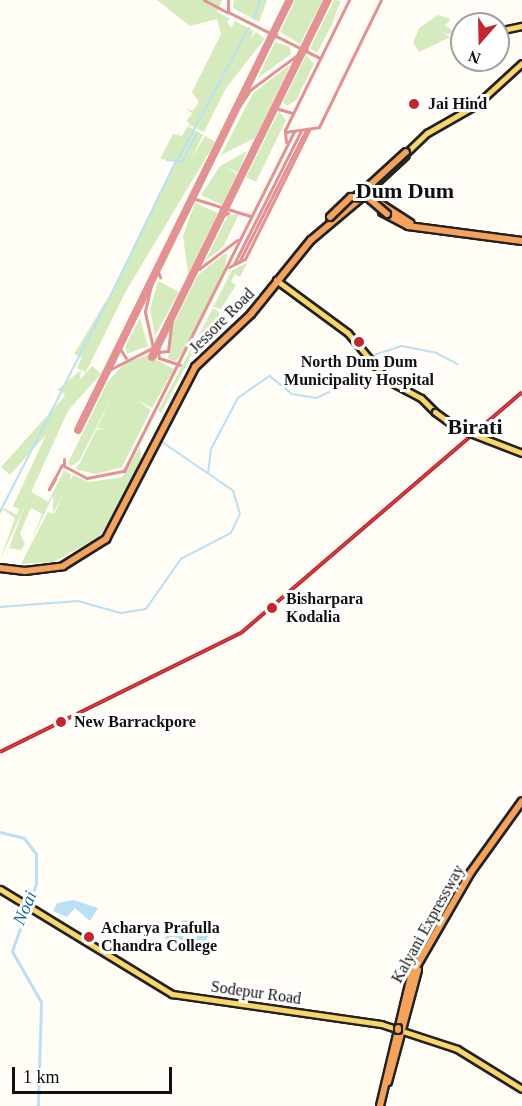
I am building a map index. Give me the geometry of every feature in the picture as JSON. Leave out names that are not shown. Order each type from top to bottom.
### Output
[{"type":"highway","points":[[399,224],[371,200],[369,186],[408,150]]},
{"type":"highway","points":[[276,281],[330,217],[348,199],[360,195],[399,220],[422,226],[468,231]]},
{"type":"highway","points":[[0,567],[60,566],[104,540],[190,372],[342,210],[362,198],[399,224],[468,231],[522,240]]},
{"type":"highway","points":[[381,204],[406,222],[436,228]]},
{"type":"highway","name":"Kalyani Expressway","points":[[399,1029],[415,974],[471,877],[522,803]]},
{"type":"highway","points":[[381,1106],[403,1004],[415,974]]},
{"type":"main road","points":[[342,210],[425,136],[470,110],[522,64]]},
{"type":"main road","points":[[315,234],[408,150],[440,124],[476,105],[522,64]]},
{"type":"main road","points":[[276,281],[348,333],[387,380],[457,428],[522,453]]},
{"type":"main road","name":"Sodepur Road","points":[[0,889],[172,994],[399,1029],[461,1051],[522,1089]]},
{"type":"green space","points":[[157,0],[222,0],[217,12],[231,19],[227,21],[231,28],[235,21],[254,31],[243,54],[238,54],[242,56],[204,132],[189,125],[195,115],[186,109],[193,111],[199,102],[192,92],[221,34],[217,19],[190,26]]},
{"type":"green space","points":[[234,0],[267,0],[259,22],[233,8]]},
{"type":"green space","points":[[295,0],[323,0],[300,44],[280,32]]},
{"type":"green space","points":[[334,0],[341,1],[331,25],[345,0],[317,53],[310,48]]},
{"type":"green space","points":[[438,15],[450,19],[445,25],[450,29],[450,34],[442,32],[450,37],[419,52],[413,43],[419,28]]},
{"type":"green space","points":[[256,32],[265,39],[195,128],[186,121]]},
{"type":"green space","points":[[275,42],[290,47],[291,54],[258,78]]},
{"type":"green space","points":[[306,55],[314,64],[296,100],[287,106],[283,102]]},
{"type":"green space","points":[[291,64],[255,138],[221,155],[253,93]]},
{"type":"green space","points":[[279,111],[286,120],[256,182],[246,177]]},
{"type":"green space","points":[[188,126],[203,135],[86,372],[77,368],[175,161],[180,161],[160,159],[173,134],[182,136]]},
{"type":"green space","points":[[205,136],[215,142],[84,360],[74,354]]},
{"type":"green space","points":[[247,151],[238,173],[223,166],[237,174],[222,205],[201,195],[220,166]]},
{"type":"green space","points":[[195,203],[218,213],[188,274],[183,236]]},
{"type":"green space","points":[[239,214],[223,247],[205,261],[228,215]]},
{"type":"green space","points":[[227,252],[225,267],[185,349],[176,361],[168,359],[173,325],[198,275]]},
{"type":"green space","points":[[247,263],[240,277],[235,274],[231,282],[236,285],[221,309],[213,307],[232,270]]},
{"type":"green space","points":[[158,281],[179,292],[155,336],[150,309]]},
{"type":"green space","points":[[213,308],[219,312],[219,320],[191,356],[161,413],[158,411]]},
{"type":"green space","points":[[140,318],[148,346],[127,354],[125,347]]},
{"type":"green space","points":[[147,355],[174,369],[152,408],[137,400],[151,410],[122,467],[96,474],[75,469],[96,430],[106,429],[97,428],[116,389],[79,461],[71,466],[68,463],[108,381],[124,364]]},
{"type":"green space","points":[[92,366],[101,374],[10,475],[1,467]]},
{"type":"green space","points":[[81,370],[79,387],[0,560],[15,518],[4,510],[0,514],[4,508],[17,515],[19,509],[13,506],[65,394],[57,390]]},
{"type":"green space","points":[[140,447],[141,459],[120,505],[98,538],[53,562],[21,564],[48,512],[54,514],[65,491],[53,513],[53,496],[31,541],[42,514],[31,508],[20,533],[25,544],[21,550],[9,548],[30,491],[48,502],[64,471],[71,474],[70,481],[73,475],[89,482],[122,477]]},
{"type":"water","points":[[73,900],[98,908],[90,921],[75,908],[67,917],[53,911],[57,903]]},
{"type":"water","points":[[186,920],[210,932],[205,943],[165,939],[169,925]]},
{"type":"waterway","points":[[254,19],[260,0]]},
{"type":"waterway","points":[[177,161],[249,28]]},
{"type":"waterway","points":[[167,160],[183,161],[197,133]]},
{"type":"waterway","points":[[109,299],[176,161]]},
{"type":"waterway","points":[[65,384],[106,304]]},
{"type":"waterway","points":[[347,375],[351,366],[365,358],[402,346],[437,353]]},
{"type":"waterway","points":[[438,354],[458,364]]},
{"type":"waterway","points":[[208,474],[211,449],[238,398],[270,376],[292,394],[317,398],[342,386],[345,378]]},
{"type":"waterway","points":[[0,512],[64,387]]},
{"type":"waterway","points":[[0,607],[78,601],[121,613],[146,609],[181,559],[231,533],[240,514],[233,491],[160,441]]},
{"type":"waterway","name":"Noai","points":[[0,832],[24,838],[36,854],[36,884],[12,951],[41,1002],[38,1106]]},
{"type":"taxiway","points":[[204,0],[227,12]]},
{"type":"taxiway","points":[[228,0],[228,12],[320,58]]},
{"type":"taxiway","points":[[286,142],[285,130],[349,0]]},
{"type":"taxiway","points":[[285,132],[319,127],[381,0]]},
{"type":"taxiway","points":[[273,31],[276,34],[273,37],[270,34],[273,31]]},
{"type":"taxiway","points":[[306,46],[307,51],[302,53],[300,48],[306,46]]},
{"type":"taxiway","points":[[234,114],[250,90],[304,50]]},
{"type":"taxiway","points":[[275,108],[293,113]]},
{"type":"taxiway","points":[[239,262],[306,130]]},
{"type":"taxiway","points":[[229,267],[245,259],[309,130]]},
{"type":"taxiway","points":[[64,459],[64,466],[87,478],[124,471],[294,131]]},
{"type":"taxiway","points":[[234,264],[301,131]]},
{"type":"taxiway","points":[[192,198],[250,216]]},
{"type":"taxiway","points":[[228,203],[221,209],[222,216],[228,213]]},
{"type":"taxiway","points":[[199,263],[199,269],[237,240]]},
{"type":"taxiway","points":[[157,269],[160,277]]},
{"type":"taxiway","points":[[152,281],[145,312],[155,357]]},
{"type":"taxiway","points":[[107,371],[158,345],[159,352],[168,351],[172,317]]},
{"type":"taxiway","points":[[119,347],[126,358]]},
{"type":"taxiway","points":[[157,347],[159,358],[180,365]]},
{"type":"taxiway","points":[[55,479],[49,489],[62,465]]},
{"type":"runway","points":[[78,430],[290,0]]},
{"type":"runway","points":[[152,357],[328,0]]},
{"type":"railway","points":[[0,752],[241,633],[522,392]]},
{"type":"place","name":"Jai Hind","points":[[414,104]]},
{"type":"place","name":"North Dum Dum Municipality Hospital","points":[[359,342]]},
{"type":"place","name":"Bisharpara Kodalia","points":[[272,608]]},
{"type":"place","name":"New Barrackpore","points":[[61,722]]},
{"type":"place","name":"Acharya Prafulla Chandra College","points":[[89,937]]},
{"type":"district","name":"Dum Dum","points":[[405,191]]},
{"type":"district","name":"Birati","points":[[475,427]]}]
